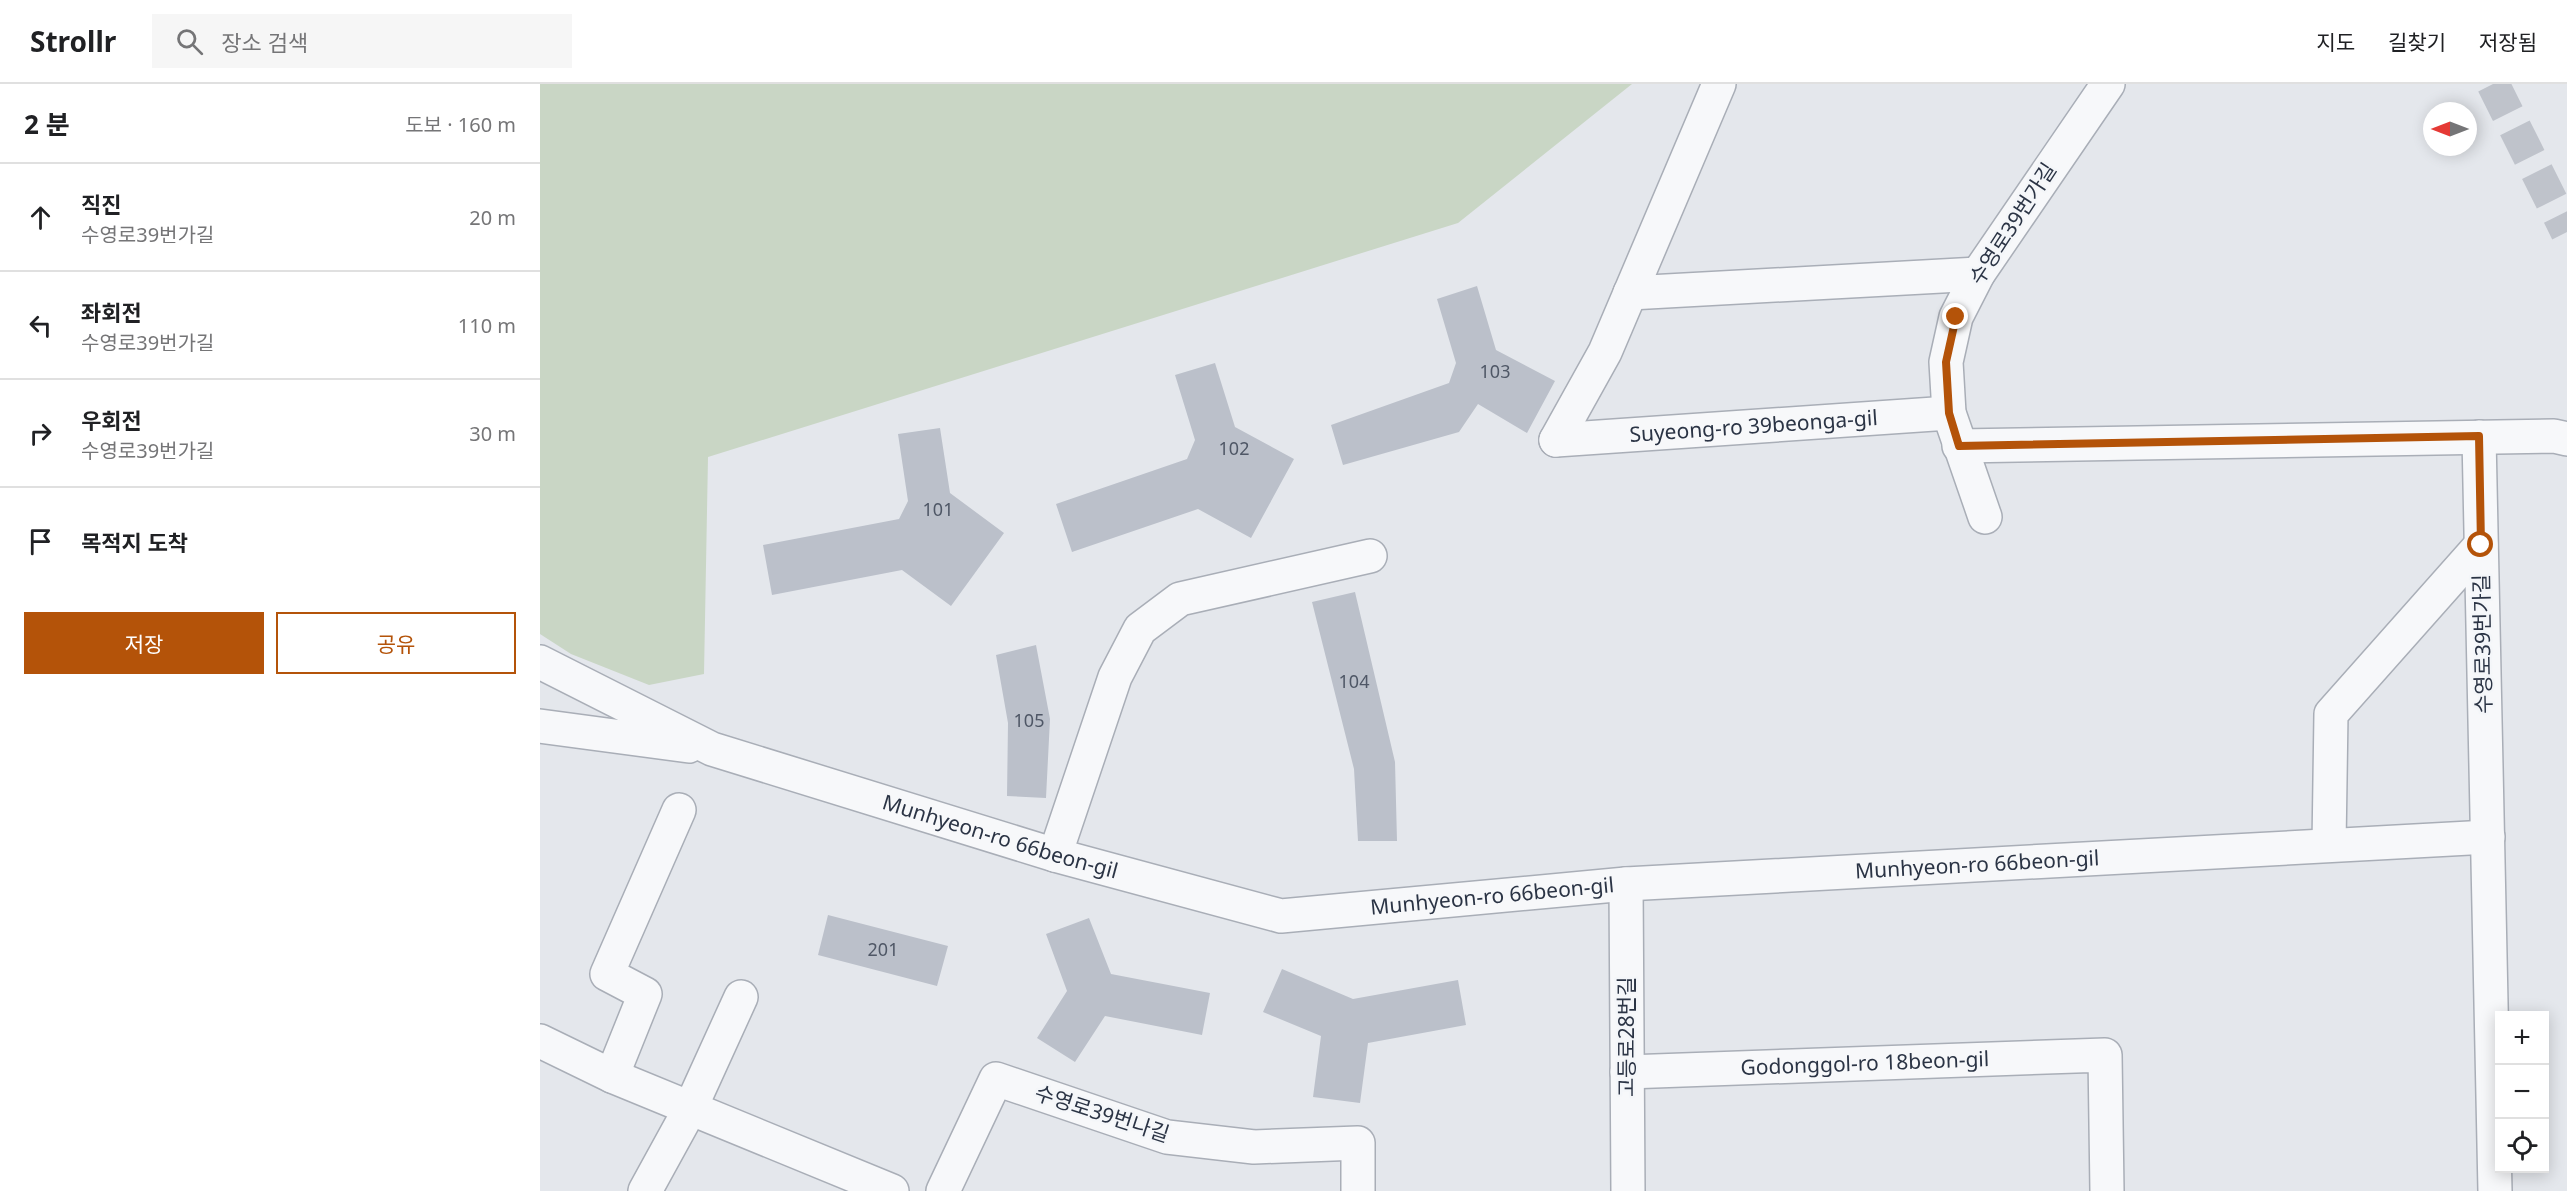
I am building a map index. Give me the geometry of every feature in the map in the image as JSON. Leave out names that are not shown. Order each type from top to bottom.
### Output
[{"type":"street","points":[[1719,84],[1630,293],[1978,274]]},
{"type":"street","name":"수영로39번가길","points":[[1985,517],[1949,413],[1946,362],[1956,317],[1978,274],[2108,84]]},
{"type":"street","name":"Suyeong-ro 39beonga-gil","points":[[1630,293],[1605,352],[1556,440],[1949,413]]},
{"type":"street","points":[[1959,446],[2479,436],[2554,436],[2567,439]]},
{"type":"street","name":"수영로39번가길","points":[[2479,436],[2495,1191]]},
{"type":"street","points":[[2329,845],[2331,714],[2481,545]]},
{"type":"street","points":[[1055,855],[1116,678],[1140,630],[1180,599],[1370,556]]},
{"type":"street","name":"Munhyeon-ro 66beon-gil","points":[[540,662],[712,749],[1055,855],[1281,916],[1626,884],[2488,837]]},
{"type":"street","points":[[540,726],[712,749]]},
{"type":"street","points":[[612,1076],[645,994],[607,974],[679,810]]},
{"type":"street","name":"고등로28번길","points":[[1626,884],[1628,1191]]},
{"type":"street","points":[[645,1191],[690,1109],[741,997]]},
{"type":"street","points":[[540,1041],[612,1076],[892,1191]]},
{"type":"street","name":"Godonggol-ro 18beon-gil","points":[[1627,1072],[2105,1055],[2107,1191]]},
{"type":"street","name":"수영로39번나길","points":[[943,1191],[996,1079],[1167,1137],[1254,1147],[1358,1143],[1358,1191]]},
{"type":"green space","points":[[540,84],[1632,84],[1458,223],[708,457],[704,674],[649,685],[571,654],[540,634]]},
{"type":"building","points":[[1477,286],[1496,350],[1555,381],[1527,433],[1478,404],[1459,432],[1343,465],[1331,425],[1449,383],[1456,363],[1437,299]]},
{"type":"building","points":[[1215,363],[1235,427],[1294,459],[1251,538],[1198,509],[1072,552],[1056,504],[1187,459],[1195,440],[1175,375]]},
{"type":"building","points":[[940,428],[950,493],[1004,533],[951,606],[902,570],[772,595],[763,545],[899,519],[908,501],[898,434]]},
{"type":"building","points":[[1355,592],[1395,762],[1397,841],[1358,841],[1354,769],[1312,602]]},
{"type":"building","points":[[1036,645],[1050,719],[1046,798],[1007,796],[1008,723],[996,655]]},
{"type":"building","points":[[828,915],[948,946],[937,986],[818,955]]},
{"type":"building","points":[[1089,918],[1111,974],[1210,993],[1202,1035],[1105,1016],[1075,1062],[1037,1038],[1067,991],[1046,934]]},
{"type":"building","points":[[1282,969],[1353,999],[1458,980],[1466,1025],[1368,1043],[1360,1103],[1313,1097],[1321,1036],[1263,1012]]},
{"type":"tunnel","points":[[2493,84],[2567,232]]},
{"type":"route","points":[[1956,317],[1946,362],[1949,413],[1959,446],[2479,436],[2481,545]]}]
